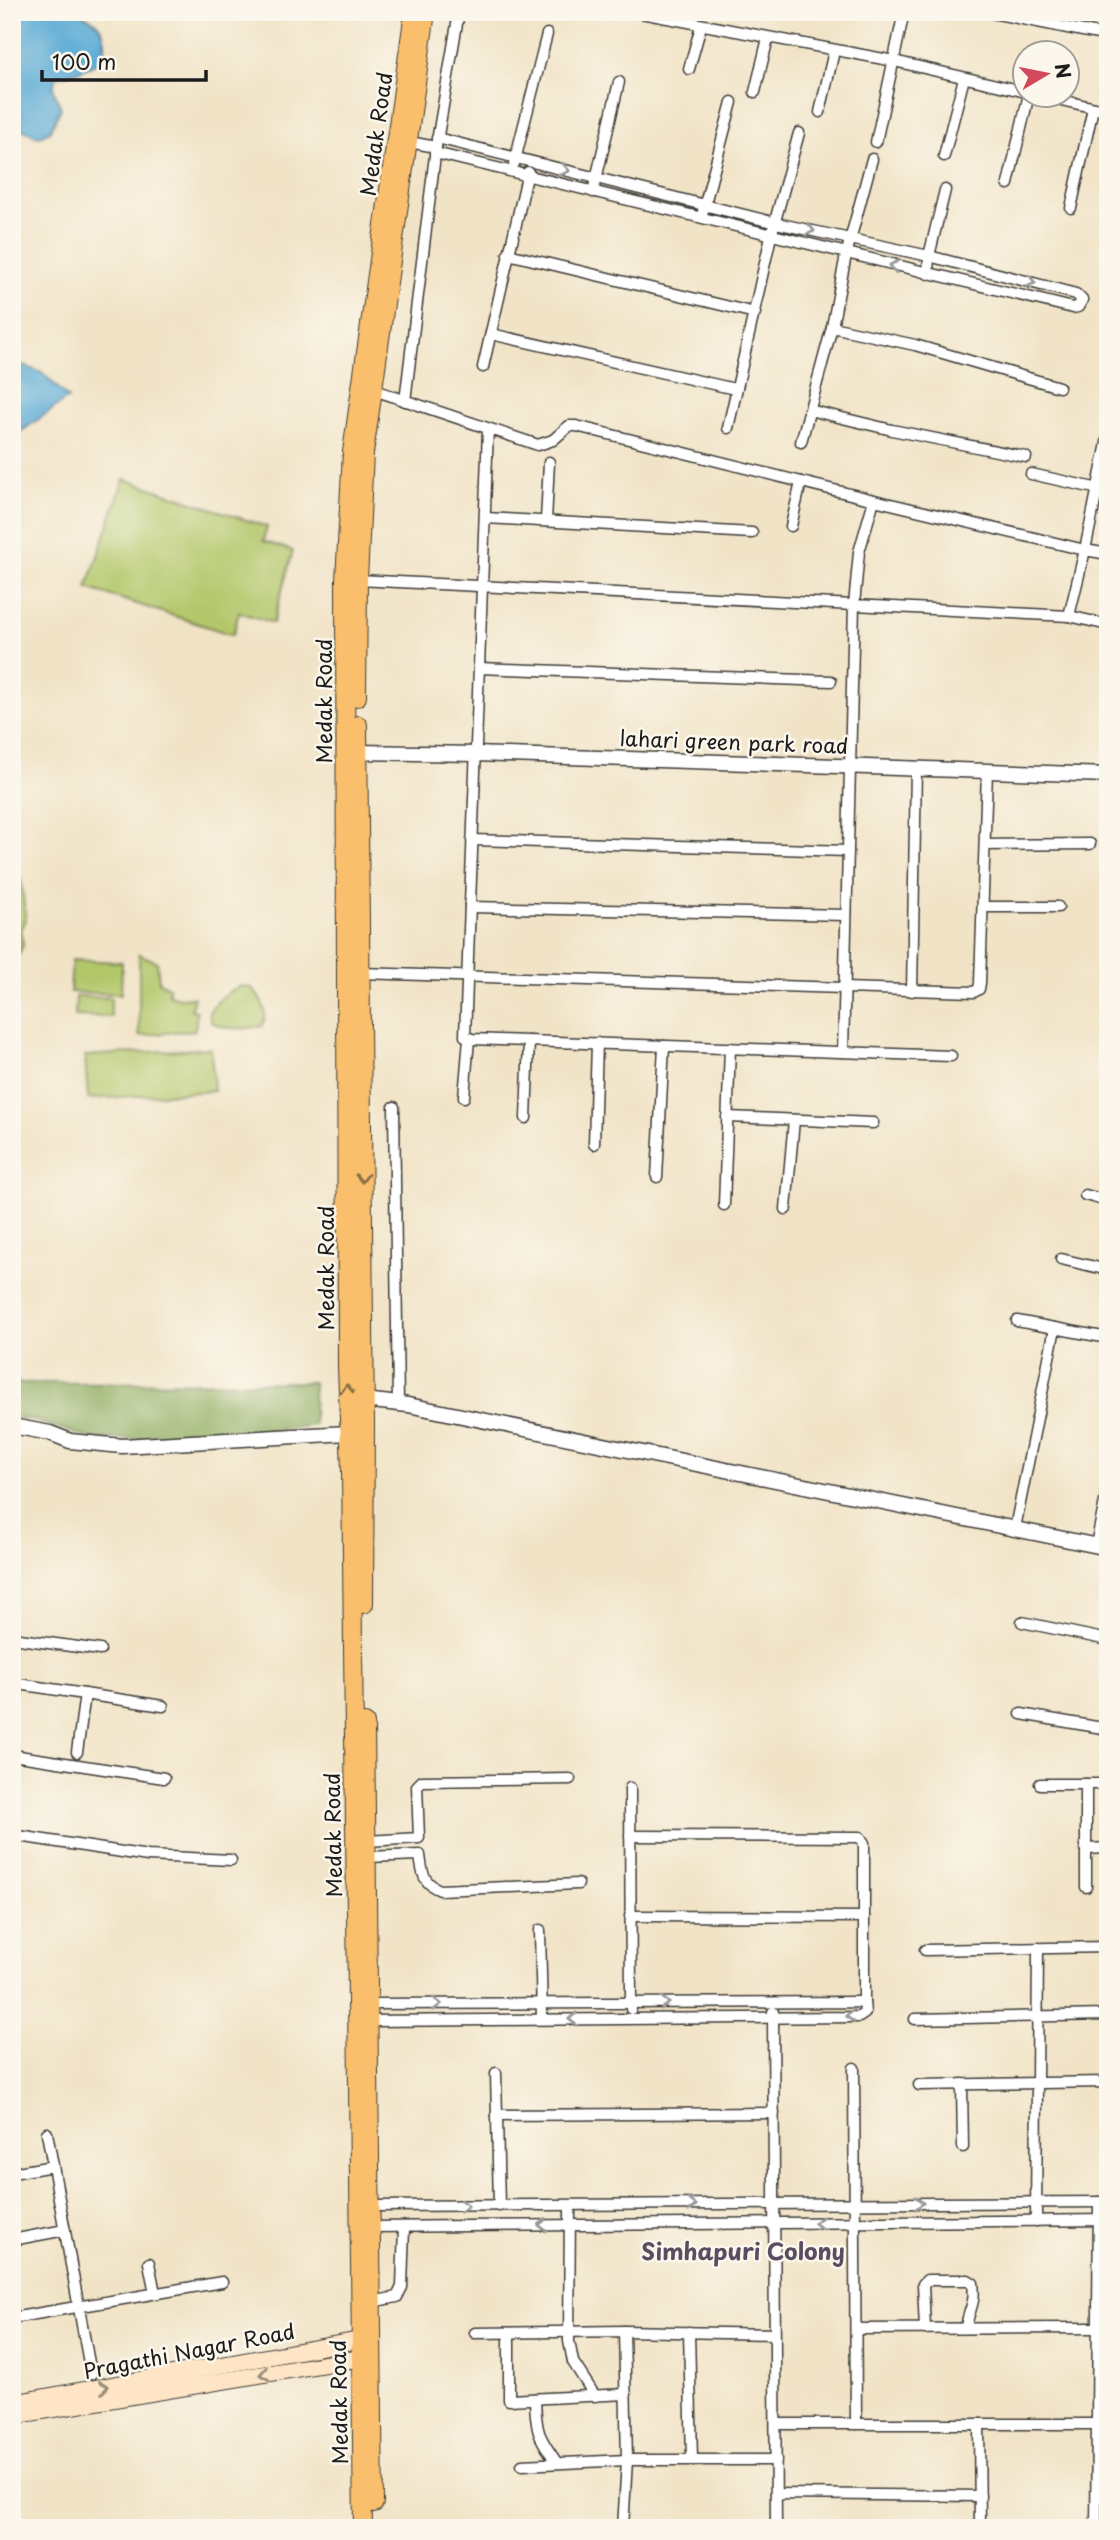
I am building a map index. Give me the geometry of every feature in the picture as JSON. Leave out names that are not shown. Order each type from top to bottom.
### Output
[{"type":"main road","name":"Medak Road","points":[[375,2528],[366,2347],[372,2302],[367,1849],[348,1433],[345,671],[347,521],[352,452],[414,12]]},
{"type":"main road","name":"Medak Road","points":[[363,2528],[366,2347],[359,1649],[365,1400],[358,580],[364,453],[426,12]]},
{"type":"main road","name":"Pragathi Nagar Road","points":[[12,2403],[366,2347]]},
{"type":"main road","name":"Pragathi Nagar Road","points":[[12,2416],[366,2347]]},
{"type":"street","points":[[405,401],[436,146],[459,12]]},
{"type":"street","points":[[636,12],[894,61],[1012,89]]},
{"type":"street","points":[[876,142],[904,12]]},
{"type":"street","points":[[988,12],[1108,36]]},
{"type":"street","points":[[689,69],[701,26]]},
{"type":"street","points":[[511,172],[547,34]]},
{"type":"street","points":[[755,92],[768,38]]},
{"type":"street","points":[[820,112],[834,51]]},
{"type":"street","points":[[944,156],[964,78]]},
{"type":"street","points":[[593,192],[619,82]]},
{"type":"street","points":[[699,218],[706,204],[732,102]]},
{"type":"street","points":[[1082,105],[1108,111]]},
{"type":"street","points":[[1008,184],[1024,108]]},
{"type":"street","points":[[1071,208],[1093,108]]},
{"type":"street","points":[[728,428],[771,236],[799,133]]},
{"type":"street","points":[[409,142],[436,146],[516,158],[597,176],[776,223],[929,256],[1076,294],[1082,300],[1078,307],[1073,307],[846,255],[527,177],[436,146]]},
{"type":"street","points":[[801,442],[872,159]]},
{"type":"street","points":[[483,367],[531,163]]},
{"type":"street","points":[[928,274],[929,256],[946,191]]},
{"type":"street","points":[[508,254],[755,313]]},
{"type":"street","points":[[832,327],[915,345],[1059,387]]},
{"type":"street","points":[[491,334],[735,389]]},
{"type":"street","points":[[374,390],[538,445],[553,440],[569,426],[576,426],[874,500],[1108,554]]},
{"type":"street","points":[[809,410],[1026,457]]},
{"type":"street","points":[[464,1097],[469,1039],[465,1030],[488,429]]},
{"type":"street","points":[[1069,616],[1103,490],[1108,438]]},
{"type":"street","points":[[547,521],[549,462]]},
{"type":"street","points":[[1031,474],[1103,490]]},
{"type":"street","points":[[791,526],[801,482]]},
{"type":"street","points":[[843,1052],[854,605],[859,552],[874,500]]},
{"type":"street","points":[[485,518],[752,533]]},
{"type":"street","points":[[358,580],[1069,616],[1108,625]]},
{"type":"street","points":[[479,668],[831,681]]},
{"type":"street","name":"lahari green park road","points":[[358,752],[1108,775]]},
{"type":"street","points":[[912,990],[916,769]]},
{"type":"street","points":[[360,973],[967,992],[979,989],[987,771]]},
{"type":"street","points":[[472,840],[848,851]]},
{"type":"street","points":[[985,845],[1090,844]]},
{"type":"street","points":[[470,907],[846,915]]},
{"type":"street","points":[[983,907],[1059,907]]},
{"type":"street","points":[[469,1039],[951,1056]]},
{"type":"street","points":[[526,1118],[529,1041]]},
{"type":"street","points":[[594,1144],[597,1043]]},
{"type":"street","points":[[657,1177],[664,1046]]},
{"type":"street","points":[[724,1205],[730,1048]]},
{"type":"street","points":[[394,1107],[398,1403]]},
{"type":"street","points":[[727,1116],[873,1123]]},
{"type":"street","points":[[786,1209],[794,1120]]},
{"type":"street","points":[[1085,1195],[1108,1200]]},
{"type":"street","points":[[1061,1259],[1108,1270]]},
{"type":"street","points":[[1017,1321],[1108,1338]]},
{"type":"street","points":[[1015,1528],[1055,1328]]},
{"type":"street","points":[[365,1400],[398,1403],[1102,1547],[1108,1487]]},
{"type":"street","points":[[12,1426],[50,1433],[70,1441],[122,1446],[348,1433]]},
{"type":"street","points":[[1022,1622],[1108,1640]]},
{"type":"street","points":[[12,1638],[100,1650]]},
{"type":"street","points":[[12,1683],[163,1706]]},
{"type":"street","points":[[77,1752],[85,1694]]},
{"type":"street","points":[[1021,1714],[1108,1729]]},
{"type":"street","points":[[12,1755],[164,1778]]},
{"type":"street","points":[[570,1779],[422,1781],[417,1786],[420,1855],[423,1878],[440,1890],[578,1884]]},
{"type":"street","points":[[1040,1784],[1108,1784]]},
{"type":"street","points":[[1086,1784],[1086,1887]]},
{"type":"street","points":[[629,1788],[632,2018]]},
{"type":"street","points":[[12,1835],[148,1856],[231,1860]]},
{"type":"street","points":[[369,2012],[542,2019],[859,2017],[864,2013],[864,1843],[860,1837],[630,1836]]},
{"type":"street","points":[[367,1849],[419,1838]]},
{"type":"street","points":[[367,1849],[420,1855]]},
{"type":"street","points":[[1086,1849],[1108,1849]]},
{"type":"street","points":[[631,1916],[864,1917]]},
{"type":"street","points":[[540,1930],[542,2019]]},
{"type":"street","points":[[925,1950],[1108,1947]]},
{"type":"street","points":[[1035,2221],[1038,1948]]},
{"type":"street","points":[[773,2002],[776,2528]]},
{"type":"street","points":[[369,2012],[542,2003],[864,2002]]},
{"type":"street","points":[[915,2019],[1108,2015]]},
{"type":"street","points":[[854,2068],[856,2424]]},
{"type":"street","points":[[496,2073],[499,2206]]},
{"type":"street","points":[[919,2085],[1108,2082]]},
{"type":"street","points":[[962,2084],[963,2147]]},
{"type":"street","points":[[497,2115],[774,2113]]},
{"type":"street","points":[[47,2133],[91,2374]]},
{"type":"street","points":[[12,2173],[53,2166]]},
{"type":"street","points":[[371,2206],[1103,2202],[1098,2328],[1096,2528]]},
{"type":"street","points":[[570,2206],[569,2331],[573,2362],[595,2396]]},
{"type":"street","points":[[438,2207],[438,2227]]},
{"type":"street","points":[[372,2227],[1103,2220]]},
{"type":"street","points":[[372,2302],[397,2297],[402,2287],[404,2227]]},
{"type":"street","points":[[12,2240],[65,2230]]},
{"type":"street","points":[[149,2263],[155,2293]]},
{"type":"street","points":[[925,2329],[923,2284],[927,2280],[968,2280],[973,2283],[973,2308],[967,2320],[967,2328]]},
{"type":"street","points":[[12,2318],[222,2282]]},
{"type":"street","points":[[857,2329],[1098,2328]]},
{"type":"street","points":[[475,2333],[624,2330],[774,2334]]},
{"type":"street","points":[[623,2528],[628,2460],[624,2330]]},
{"type":"street","points":[[689,2332],[692,2460]]},
{"type":"street","points":[[509,2334],[509,2400],[626,2395]]},
{"type":"street","points":[[535,2399],[536,2429],[556,2463]]},
{"type":"street","points":[[776,2424],[1097,2424]]},
{"type":"street","points":[[979,2424],[980,2528]]},
{"type":"street","points":[[522,2465],[628,2460],[776,2460]]},
{"type":"street","points":[[776,2494],[980,2496]]},
{"type":"green space","points":[[124,479],[267,527],[263,541],[293,551],[273,623],[239,612],[233,635],[87,588]]},
{"type":"green space","points":[[12,865],[21,880],[26,919],[21,931],[23,945],[12,968]]},
{"type":"green space","points":[[139,954],[157,962],[159,982],[169,987],[169,995],[179,998],[194,997],[191,1010],[197,1011],[195,1030],[139,1036]]},
{"type":"green space","points":[[72,960],[122,962],[121,994],[70,992]]},
{"type":"green space","points":[[241,986],[252,988],[261,1001],[265,1011],[262,1026],[230,1028],[211,1022],[209,1012],[216,1003]]},
{"type":"green space","points":[[76,996],[111,998],[111,1017],[75,1016]]},
{"type":"green space","points":[[211,1048],[214,1091],[88,1099],[85,1056]]},
{"type":"green space","points":[[313,1382],[314,1425],[288,1429],[141,1439],[93,1439],[32,1420],[12,1417],[12,1383]]},
{"type":"water","points":[[12,12],[79,12],[98,25],[105,39],[104,60],[80,71],[56,77],[53,88],[61,108],[50,131],[38,137],[12,124]]},
{"type":"water","points":[[12,361],[43,373],[68,398],[12,438]]},
{"type":"district","name":"Simhapuri Colony","points":[[743,2250]]}]
